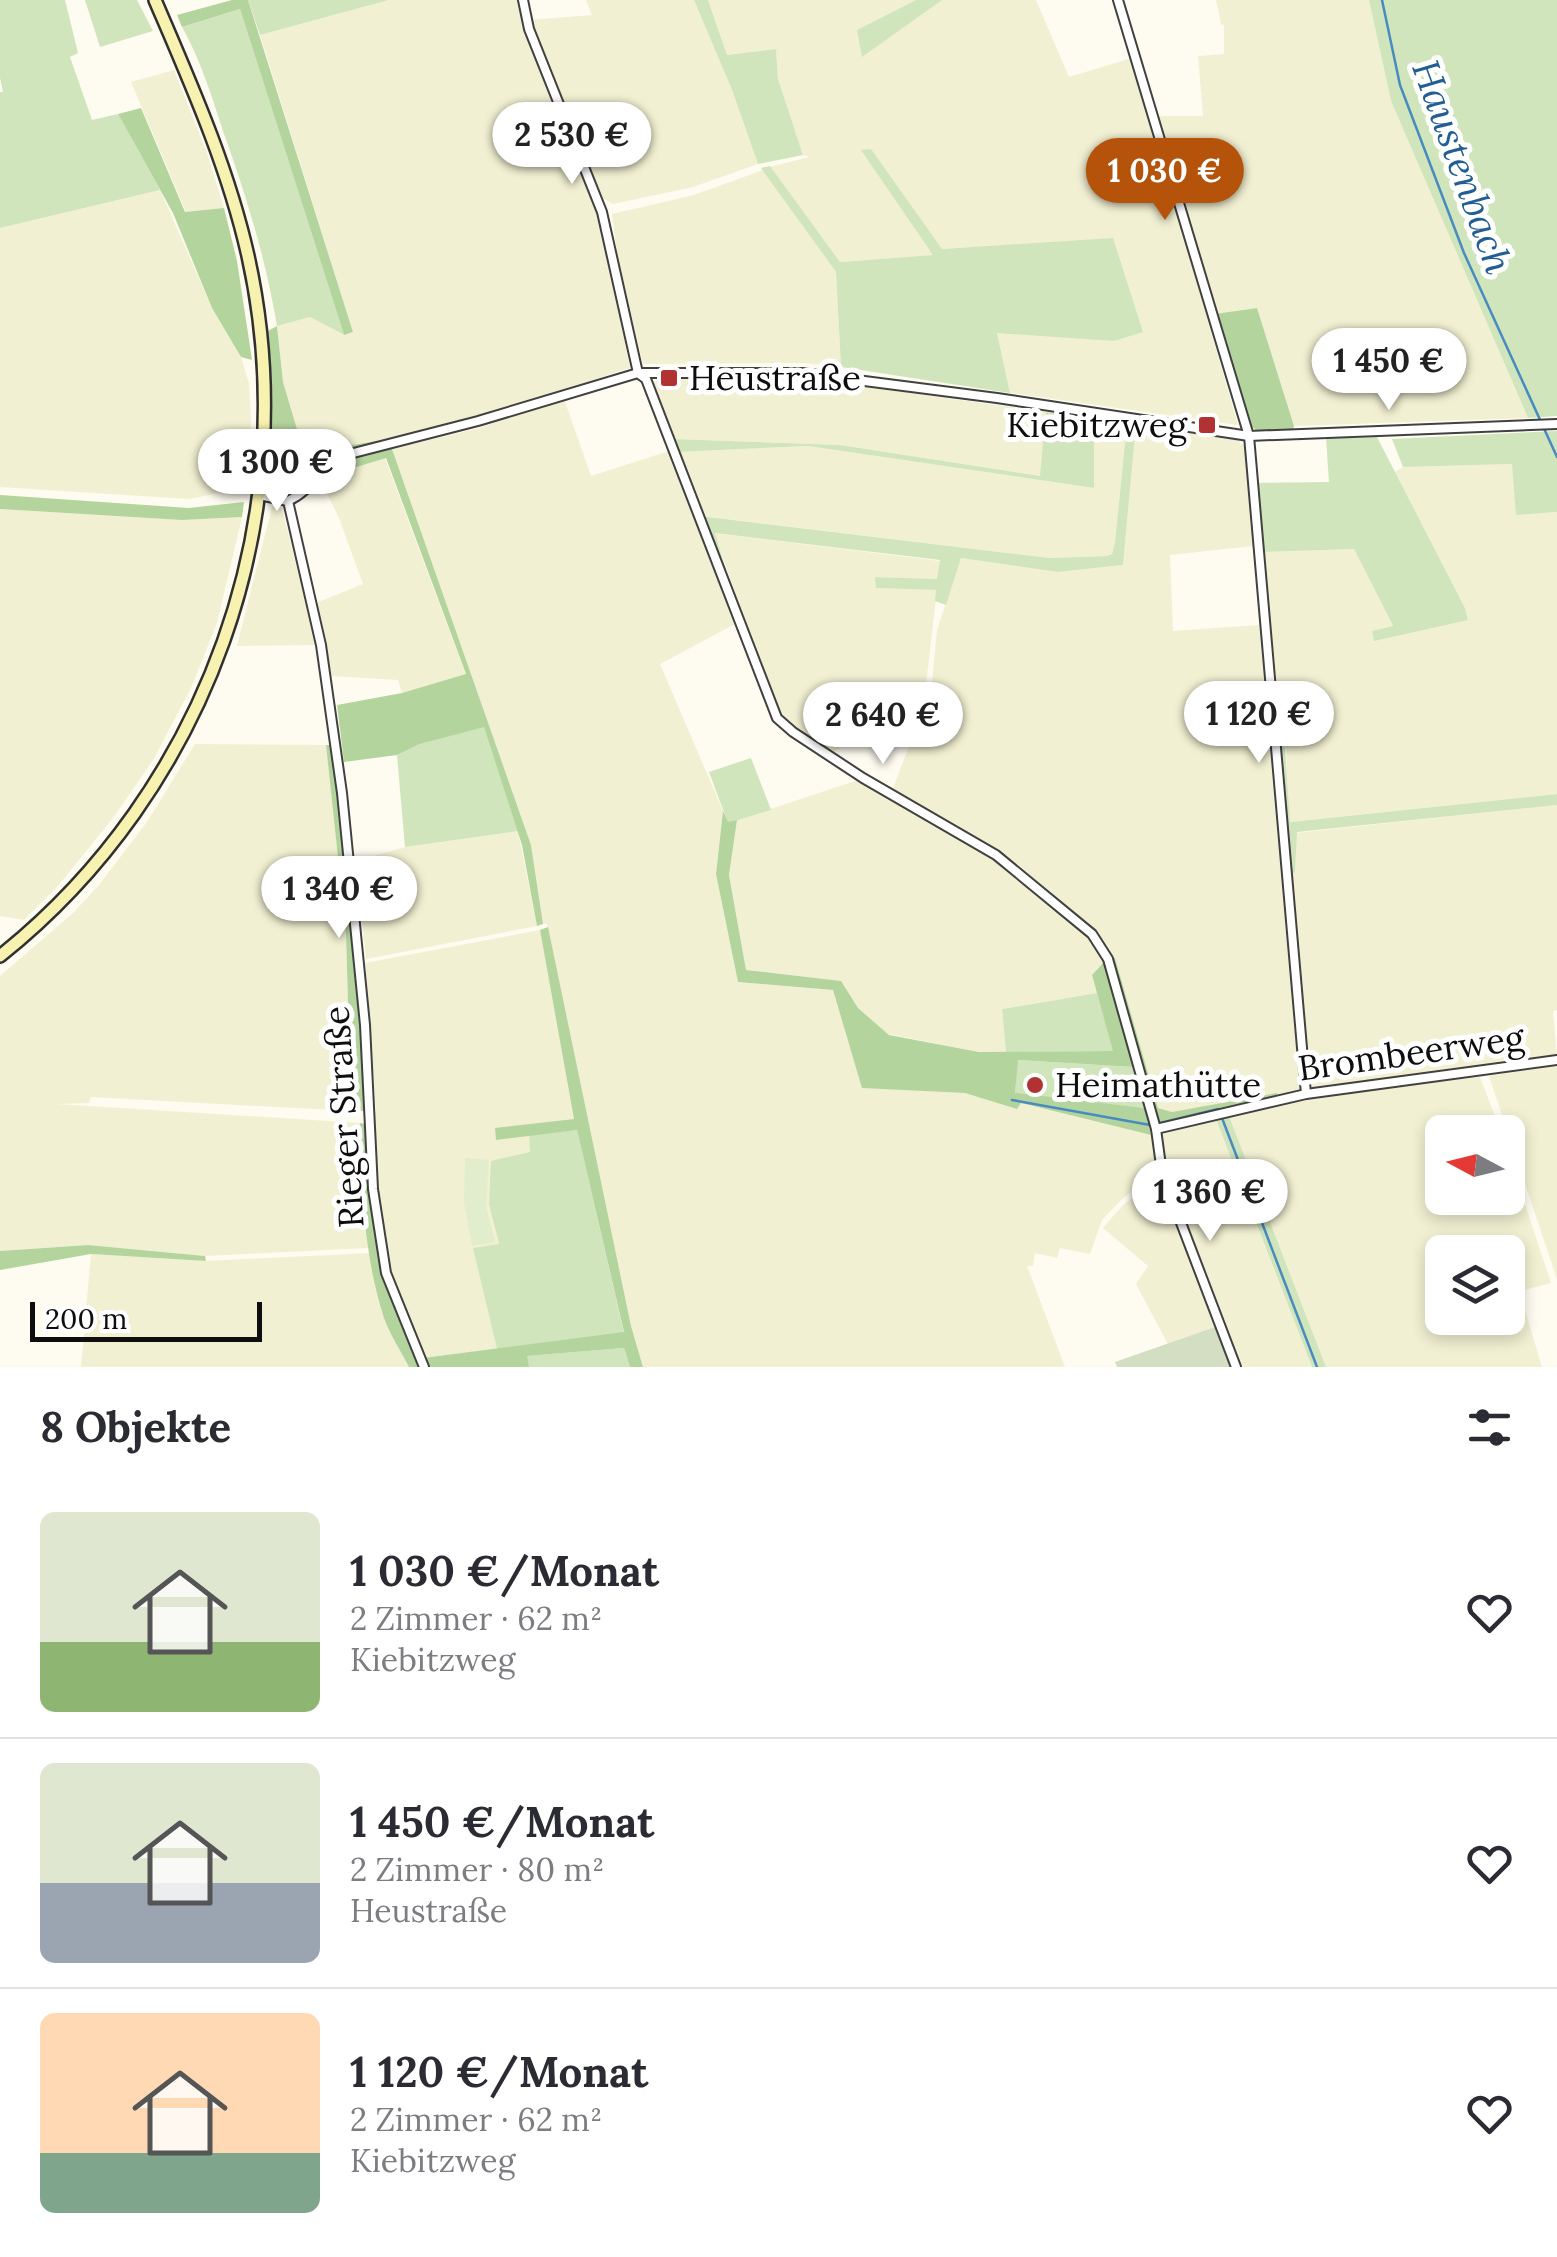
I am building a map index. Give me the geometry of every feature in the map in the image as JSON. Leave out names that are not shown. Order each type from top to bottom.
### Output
[{"type":"main road","points":[[0,956],[78,886],[147,800],[187,730],[234,615],[259,496],[264,412],[261,330],[249,258],[212,136],[154,0]]},
{"type":"street","points":[[523,0],[529,29],[602,212],[638,373],[646,379],[777,718],[863,778],[996,855],[1092,934],[1108,959],[1156,1128],[1162,1173],[1236,1367]]},
{"type":"street","points":[[1118,0],[1249,436],[1306,1094]]},
{"type":"street","points":[[259,496],[288,501],[307,492],[319,472],[334,458],[478,421],[638,373],[802,374],[997,398],[1249,436],[1553,424]]},
{"type":"street","name":"Rieger Straße","points":[[288,501],[321,645],[342,793],[365,1025],[373,1188],[386,1274],[424,1367]]},
{"type":"street","name":"Brombeerweg","points":[[1156,1128],[1306,1094],[1557,1060]]},
{"type":"shaded area","points":[[389,0],[519,0],[525,31],[599,213],[630,368],[379,444],[375,441],[304,453],[283,382],[277,326],[310,317],[343,335],[353,332],[260,35]]},
{"type":"shaded area","points":[[586,0],[694,0],[758,164],[693,187],[613,204],[601,197],[569,112],[563,113],[529,20],[592,15]]},
{"type":"shaded area","points":[[708,0],[916,0],[857,30],[942,0],[1036,0],[1069,77],[1132,58],[1238,425],[1010,393],[997,333],[1040,333],[1113,239],[942,249],[862,151],[934,255],[840,262],[770,167],[809,157],[803,155],[778,79],[776,49],[727,55]]},
{"type":"shaded area","points":[[1216,0],[1369,0],[1391,101],[1528,418],[1294,426],[1257,308],[1215,314],[1156,116],[1203,116],[1198,56],[1224,54],[1224,25]]},
{"type":"shaded area","points":[[174,70],[224,208],[186,212],[131,82]]},
{"type":"shaded area","points":[[763,170],[836,272],[841,367],[803,363],[643,364],[618,261],[612,214],[694,195]]},
{"type":"shaded area","points":[[160,190],[212,308],[241,357],[249,384],[248,487],[189,499],[0,487],[0,228]]},
{"type":"shaded area","points":[[803,378],[1046,412],[1041,476],[840,445],[673,439],[653,383],[658,379]]},
{"type":"shaded area","points":[[564,399],[591,476],[669,451],[735,624],[660,664],[723,811],[716,874],[738,982],[833,990],[862,1087],[965,1093],[1017,1108],[1020,1103],[1151,1135],[1156,1172],[1102,1220],[1090,1254],[1060,1248],[1057,1258],[1035,1253],[1033,1266],[1027,1266],[1065,1367],[643,1367],[631,1326],[547,924],[543,924],[531,845],[392,449],[479,428]]},
{"type":"shaded area","points":[[1094,417],[1127,423],[1115,542],[1112,554],[1107,556],[1050,558],[702,516],[678,452],[808,446],[1094,488]]},
{"type":"shaded area","points":[[1136,424],[1239,439],[1245,445],[1253,546],[1170,555],[1173,631],[1259,625],[1300,1092],[1172,1112],[1158,1108],[1115,958],[1110,957],[1094,932],[1024,874],[892,791],[919,720],[870,726],[833,753],[779,716],[714,533],[940,561],[938,579],[876,577],[877,588],[937,590],[925,693],[931,694],[937,630],[961,558],[1058,572],[1123,565]]},
{"type":"shaded area","points":[[385,458],[466,675],[402,693],[398,680],[331,676],[316,603],[363,584],[323,485],[350,469]]},
{"type":"shaded area","points":[[1513,464],[1516,515],[1557,512],[1557,794],[1289,822],[1286,748],[1279,747],[1263,552],[1354,549],[1393,627],[1468,620],[1395,472],[1403,467]]},
{"type":"shaded area","points":[[272,507],[282,508],[316,645],[237,646]]},
{"type":"shaded area","points":[[0,509],[182,520],[242,517],[217,623],[191,688],[153,760],[113,818],[57,887],[24,920],[0,916]]},
{"type":"shaded area","points":[[195,744],[326,745],[346,933],[351,1111],[91,1097],[89,1103],[57,1104],[360,1123],[361,1184],[369,1248],[205,1256],[88,1245],[0,1251],[0,976],[73,913],[99,885],[147,822]]},
{"type":"shaded area","points":[[861,779],[995,858],[1089,937],[1105,961],[1092,975],[1097,993],[1002,1009],[1006,1052],[979,1052],[888,1034],[858,1008],[840,981],[746,970],[729,875],[737,820]]},
{"type":"shaded area","points":[[1557,805],[1557,1010],[1553,1011],[1557,1056],[1315,1089],[1308,1083],[1291,872],[1295,872],[1296,833]]},
{"type":"shaded area","points":[[518,831],[537,926],[366,959],[356,861],[405,847]]},
{"type":"shaded area","points":[[540,930],[574,1119],[495,1129],[497,1140],[529,1135],[531,1152],[489,1205],[499,1245],[474,1248],[497,1349],[423,1358],[390,1273],[376,1190],[372,1112],[376,1112],[365,963]]},
{"type":"shaded area","points":[[1557,1066],[1557,1279],[1525,1183],[1525,1115],[1502,1115],[1489,1076]]},
{"type":"shaded area","points":[[1480,1077],[1495,1115],[1425,1115],[1425,1215],[1525,1215],[1525,1204],[1551,1283],[1525,1290],[1525,1235],[1425,1235],[1425,1335],[1525,1335],[1525,1310],[1542,1367],[1326,1367],[1229,1116],[1350,1091]]},
{"type":"shaded area","points":[[1216,1119],[1312,1367],[1243,1367],[1166,1169],[1160,1130]]},
{"type":"shaded area","points":[[1156,1180],[1218,1326],[1168,1344],[1136,1284],[1148,1266],[1103,1228],[1122,1206]]},
{"type":"shaded area","points":[[369,1253],[385,1320],[409,1367],[81,1367],[91,1254],[206,1261]]},
{"type":"green space","points":[[0,0],[65,0],[78,53],[70,57],[92,120],[118,114],[160,190],[0,228]]},
{"type":"green space","points":[[85,0],[137,0],[153,31],[100,47]]},
{"type":"green space","points":[[232,0],[248,0],[353,332],[344,335],[240,9],[182,27],[177,15]]},
{"type":"green space","points":[[248,0],[389,0],[260,35]]},
{"type":"green space","points":[[694,0],[708,0],[727,55],[776,49],[778,79],[803,155],[758,164]]},
{"type":"green space","points":[[916,0],[942,0],[862,57],[857,30]]},
{"type":"green space","points":[[1369,0],[1557,0],[1557,416],[1528,418],[1391,101]]},
{"type":"green space","points":[[240,9],[344,335],[310,317],[277,326],[240,182],[206,79],[182,27]]},
{"type":"green space","points":[[141,108],[185,212],[224,208],[237,261],[252,360],[241,357],[212,308],[173,213],[118,114]]},
{"type":"green space","points":[[871,149],[942,249],[1113,238],[1143,332],[1114,341],[997,333],[1010,393],[841,367],[836,272],[761,168],[770,166],[840,262],[933,255],[861,150]]},
{"type":"green space","points":[[1257,308],[1293,431],[1258,432],[1251,426],[1215,314]]},
{"type":"green space","points":[[277,326],[283,382],[304,453],[376,441],[381,448],[392,449],[531,845],[543,924],[537,926],[522,845],[484,727],[420,744],[397,755],[344,762],[337,705],[402,693],[466,674],[386,458],[350,469],[292,502],[285,496],[266,493],[272,411],[268,331]]},
{"type":"green space","points":[[1046,412],[1094,417],[1094,488],[808,446],[678,452],[673,439],[840,445],[1040,476]]},
{"type":"green space","points":[[1127,423],[1136,424],[1123,565],[1058,572],[961,558],[946,605],[935,601],[936,590],[876,588],[875,577],[937,579],[940,560],[715,533],[730,584],[726,585],[700,516],[1050,558],[1107,556],[1112,554],[1115,542]]},
{"type":"green space","points":[[1557,431],[1557,512],[1516,515],[1512,464],[1403,467],[1392,439]]},
{"type":"green space","points":[[1377,437],[1468,620],[1374,641],[1372,631],[1393,626],[1354,549],[1263,552],[1257,483],[1329,482],[1326,438]]},
{"type":"green space","points":[[0,495],[189,508],[244,502],[242,517],[182,520],[0,509]]},
{"type":"green space","points":[[484,726],[518,831],[405,847],[397,755],[420,744]]},
{"type":"green space","points":[[326,745],[331,745],[347,882],[364,1111],[351,1111],[346,933]]},
{"type":"green space","points":[[1279,747],[1285,747],[1290,822],[1557,794],[1557,805],[1297,832],[1295,873],[1290,872]]},
{"type":"green space","points":[[751,758],[771,810],[728,823],[709,772]]},
{"type":"green space","points":[[723,811],[728,822],[737,820],[729,875],[746,970],[841,981],[858,1008],[889,1035],[979,1052],[1113,1051],[1092,975],[1105,961],[1133,1067],[1018,1060],[1015,1093],[1145,1108],[1151,1135],[1021,1103],[1017,1109],[965,1093],[862,1088],[833,990],[738,982],[716,874]]},
{"type":"green space","points":[[548,927],[631,1326],[643,1367],[630,1367],[624,1348],[527,1356],[529,1367],[428,1367],[423,1358],[624,1332],[577,1130],[496,1140],[495,1128],[574,1119],[540,930]]},
{"type":"green space","points":[[1110,957],[1115,958],[1158,1108],[1172,1112],[1277,1093],[1278,1099],[1157,1127]]},
{"type":"green space","points":[[1097,993],[1114,1051],[1006,1052],[1002,1009]]},
{"type":"green space","points":[[1017,1060],[1133,1067],[1145,1108],[1015,1094]]},
{"type":"green space","points":[[1228,1114],[1326,1367],[1312,1367],[1216,1119]]},
{"type":"green space","points":[[360,1123],[366,1124],[368,1184],[382,1274],[420,1367],[409,1367],[386,1324],[377,1294],[365,1222]]},
{"type":"green space","points":[[577,1130],[624,1333],[497,1349],[473,1248],[499,1244],[489,1205],[491,1161],[530,1152],[529,1135]]},
{"type":"green space","points":[[465,1158],[489,1160],[486,1207],[495,1242],[472,1246],[464,1203]]},
{"type":"green space","points":[[88,1245],[205,1256],[206,1261],[91,1254],[0,1270],[0,1251]]},
{"type":"green space","points":[[1218,1326],[1231,1367],[1117,1367],[1115,1362]]},
{"type":"green space","points":[[624,1348],[630,1367],[529,1367],[526,1356]]},
{"type":"waterway","name":"Haustenbach","points":[[1382,0],[1400,85],[1464,253],[1557,457]]},
{"type":"waterway","points":[[1012,1100],[1150,1125]]},
{"type":"waterway","points":[[1160,1123],[1218,1109]]},
{"type":"waterway","points":[[1222,1118],[1317,1367]]},
{"type":"place","name":"Heustraße","points":[[669,378]]},
{"type":"place","name":"Kiebitzweg","points":[[1207,425]]},
{"type":"place","name":"Heimathütte","points":[[1035,1085]]}]
